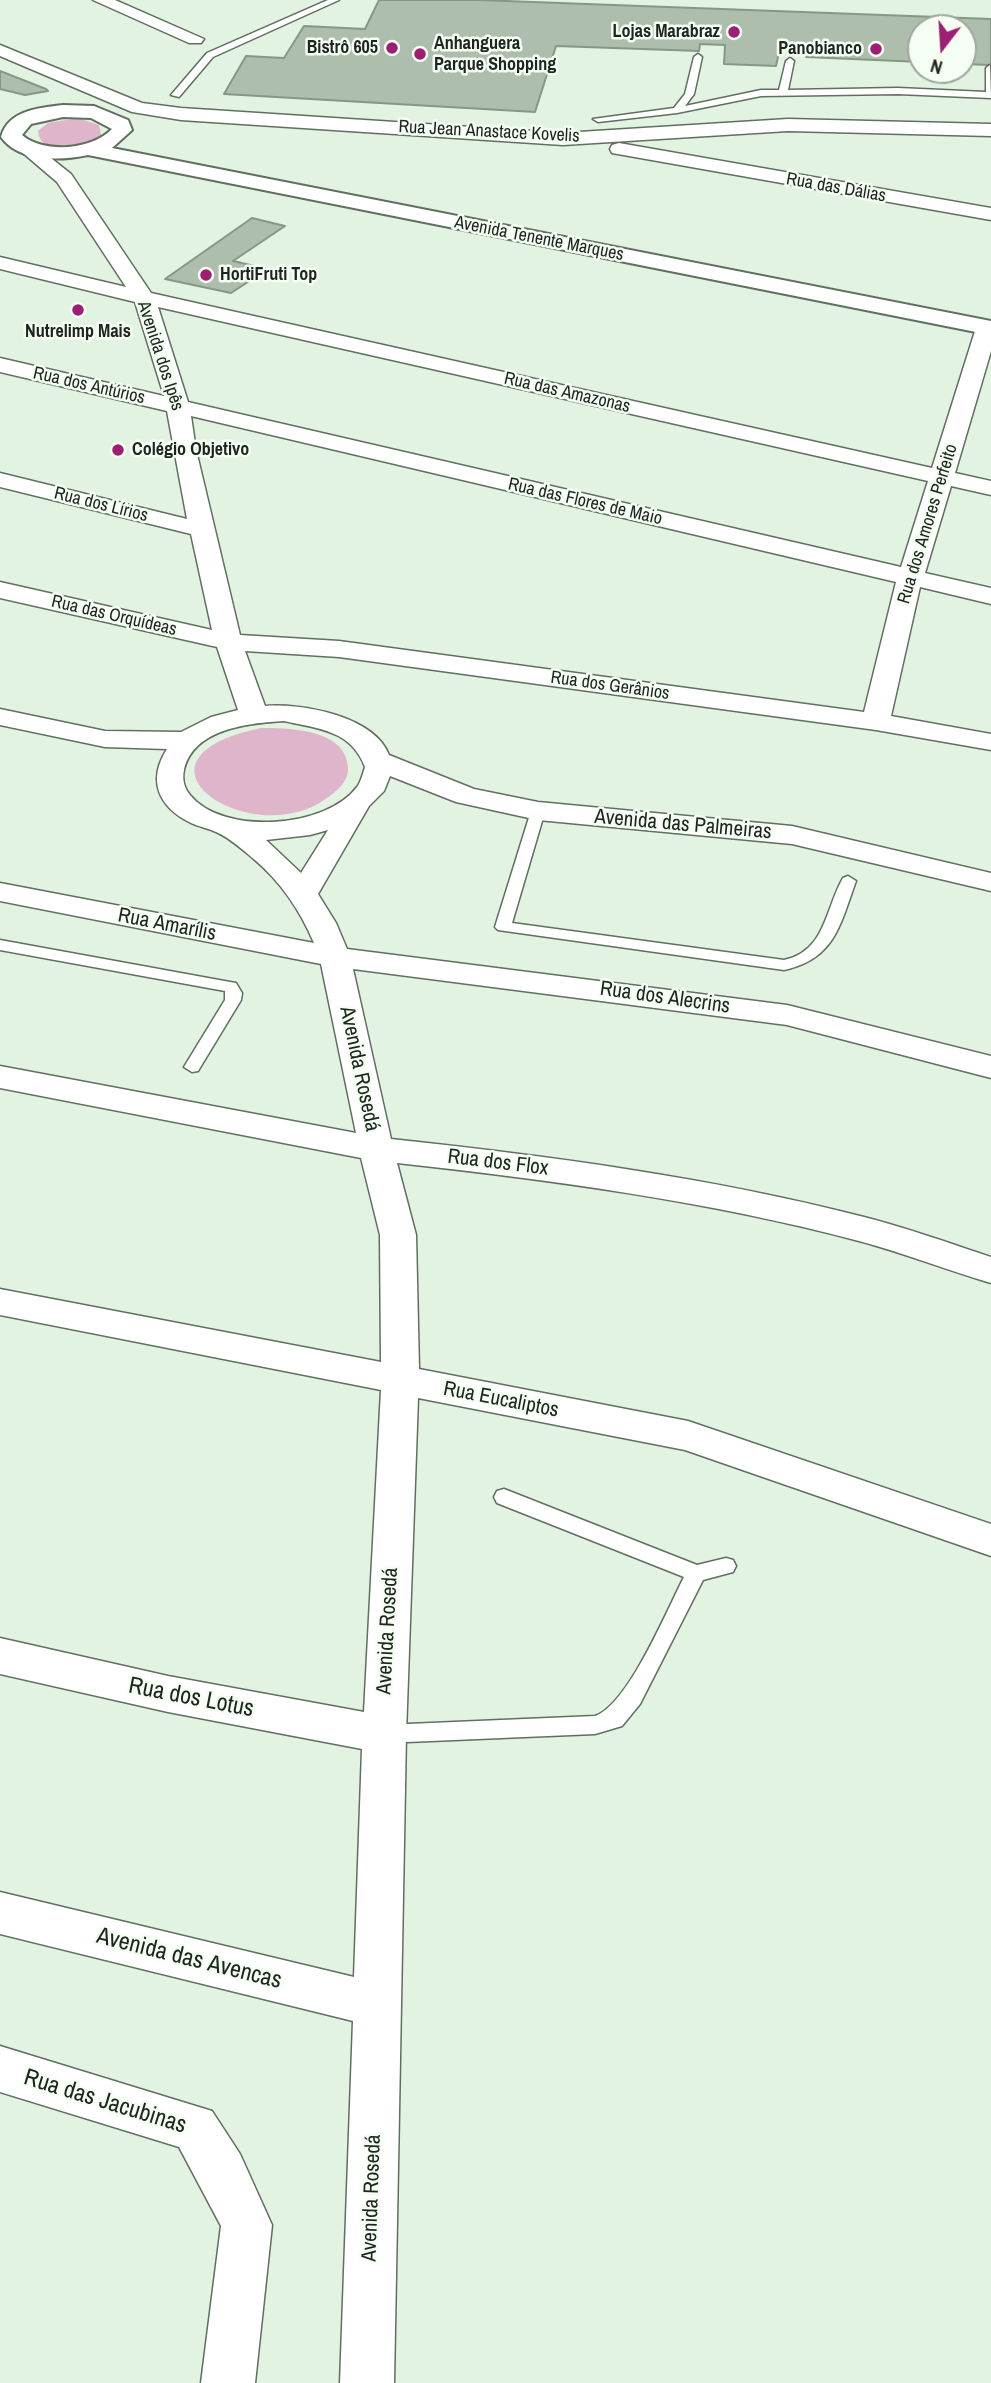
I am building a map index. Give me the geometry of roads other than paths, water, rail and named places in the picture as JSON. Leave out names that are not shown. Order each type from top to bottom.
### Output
[{"type":"main road","points":[[0,110],[34,116]]},
{"type":"main road","points":[[12,137],[22,121],[34,116],[71,111],[106,115],[121,124],[119,136]]},
{"type":"main road","name":"Avenida Tenente Marques","points":[[81,150],[119,136],[990,321]]},
{"type":"main road","name":"Avenida Tenente Marques","points":[[12,137],[990,321]]},
{"type":"street","points":[[101,0],[195,39]]},
{"type":"street","name":"Rua Jean Anastace Kovelis","points":[[0,50],[138,108],[181,114],[563,139],[846,124],[991,130]]},
{"type":"street","points":[[106,115],[138,108]]},
{"type":"street","points":[[681,162],[680,154],[691,133]]},
{"type":"street","name":"Avenida dos Ipês","points":[[12,137],[64,178],[144,298],[178,406],[202,530],[228,642],[254,715]]},
{"type":"street","name":"Rua das Dálias","points":[[563,139],[681,162],[991,214]]},
{"type":"street","points":[[64,178],[81,150]]},
{"type":"street","name":"Rua das Amazonas","points":[[0,263],[144,298],[991,488]]},
{"type":"street","name":"Rua dos Amores Perfeito","points":[[876,722],[898,618],[990,321]]},
{"type":"street","name":"Rua dos Antúrios","points":[[0,365],[178,406]]},
{"type":"street","name":"Rua das Flores de Maio","points":[[178,406],[991,596]]},
{"type":"street","name":"Rua dos Lírios","points":[[0,480],[202,530]]},
{"type":"street","name":"Rua das Orquídeas","points":[[0,590],[228,642]]},
{"type":"street","name":"Rua dos Gerânios","points":[[228,642],[339,649],[876,722],[991,741]]},
{"type":"street","points":[[303,894],[333,841],[375,784],[379,761],[365,739],[338,722],[284,713],[254,715],[225,721],[188,741],[176,754],[169,769],[169,783],[176,797],[188,810],[230,828],[256,831],[309,827],[357,807]]},
{"type":"street","points":[[0,718],[105,739],[188,741]]},
{"type":"street","points":[[105,739],[169,783]]},
{"type":"street","name":"Avenida das Palmeiras","points":[[379,761],[466,796],[538,811],[792,835],[991,881]]},
{"type":"street","name":"Avenida Rosedá","points":[[230,828],[267,855],[303,894],[321,923],[335,957],[376,1149],[398,1235],[400,1381],[383,1734],[367,2383]]},
{"type":"street","name":"Rua Amarílis","points":[[0,892],[335,957]]},
{"type":"street","name":"Rua dos Alecrins","points":[[335,957],[493,975],[787,1015],[991,1067]]},
{"type":"street","name":"Rua dos Flox","points":[[0,1077],[376,1149],[521,1165],[687,1191],[863,1229],[991,1270]]},
{"type":"street","name":"Rua Eucaliptos","points":[[0,1302],[688,1436],[991,1540]]},
{"type":"street","name":"Rua dos Lotus","points":[[0,1656],[168,1694],[383,1734]]},
{"type":"street","name":"Avenida das Avencas","points":[[0,1913],[378,2005]]},
{"type":"street","name":"Rua das Jacubinas","points":[[0,2069],[195,2128],[222,2172],[247,2225],[228,2383]]},
{"type":"lane","points":[[176,95],[210,55],[335,0]]},
{"type":"lane","points":[[677,110],[689,94],[698,57]]},
{"type":"lane","points":[[783,93],[790,61]]},
{"type":"lane","points":[[598,120],[677,110],[761,93],[898,91],[991,95],[990,68]]},
{"type":"lane","points":[[538,811],[503,927],[784,965],[798,964],[813,956],[824,943],[848,881]]},
{"type":"lane","points":[[0,944],[229,987],[234,993],[233,1000],[192,1067]]},
{"type":"lane","points":[[504,1497],[696,1573],[726,1566]]},
{"type":"lane","points":[[383,1734],[596,1725],[614,1719],[632,1698],[696,1573]]},
{"type":"place","name":"Lojas Marabraz","points":[[734,32]]},
{"type":"place","name":"Bistrô 605","points":[[392,48]]},
{"type":"place","name":"Panobianco","points":[[876,49]]},
{"type":"place","name":"Anhanguera Parque Shopping","points":[[420,54]]},
{"type":"place","name":"HortiFruti Top","points":[[206,275]]},
{"type":"place","name":"Nutrelimp Mais","points":[[78,310]]},
{"type":"place","name":"Colégio Objetivo","points":[[118,450]]}]
